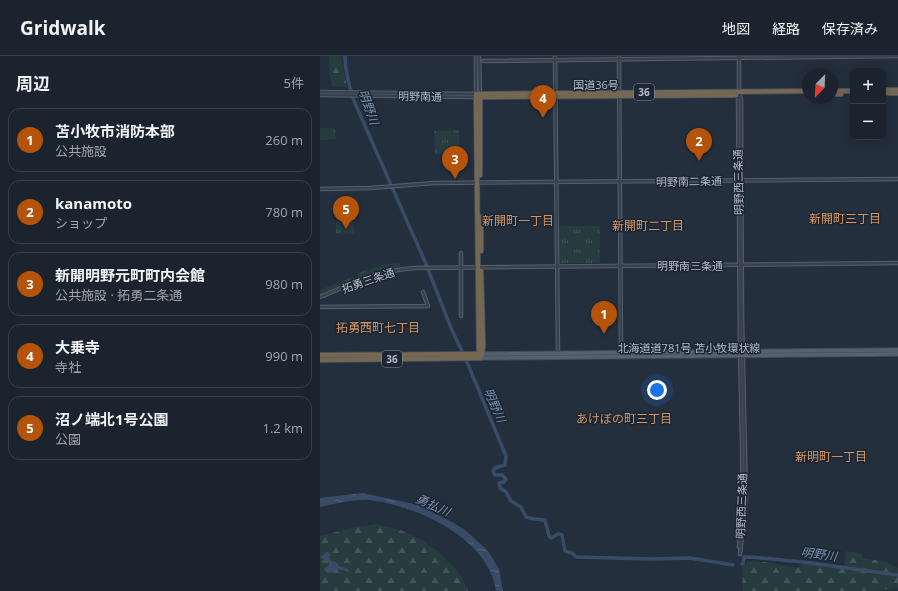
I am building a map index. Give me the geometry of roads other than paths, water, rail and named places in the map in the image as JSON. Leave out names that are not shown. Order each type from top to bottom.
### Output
[{"type":"highway","points":[[838,90],[850,90]]},
{"type":"highway","points":[[886,90],[898,90]]},
{"type":"highway","name":"国道36号","points":[[478,96],[802,92]]},
{"type":"highway","points":[[886,93],[898,93]]},
{"type":"highway","points":[[838,94],[850,94]]},
{"type":"highway","points":[[478,96],[480,355]]},
{"type":"highway","name":"36","points":[[320,355],[464,356]]},
{"type":"highway","name":"36","points":[[320,360],[480,355]]},
{"type":"main road","name":"北海道道781号 苫小牧環状線","points":[[741,354],[898,350]]},
{"type":"main road","name":"北海道道781号 苫小牧環状線","points":[[480,355],[898,354]]},
{"type":"street","points":[[476,56],[478,96]]},
{"type":"street","points":[[478,96],[479,56]]},
{"type":"street","points":[[483,61],[555,58],[898,56]]},
{"type":"street","name":"明野西三条通","points":[[739,57],[740,264],[741,354],[743,496],[740,554],[746,497],[741,354]]},
{"type":"street","points":[[555,58],[558,355]]},
{"type":"street","points":[[619,58],[621,354]]},
{"type":"street","points":[[320,92],[344,94]]},
{"type":"street","points":[[320,95],[344,94]]},
{"type":"street","name":"明野南通","points":[[344,94],[478,96]]},
{"type":"street","name":"明野南二条通","points":[[320,189],[384,188],[427,184],[479,183],[898,179]]},
{"type":"street","points":[[461,254],[461,316]]},
{"type":"street","name":"明野南三条通","points":[[480,267],[898,263]]},
{"type":"street","points":[[461,267],[480,267]]},
{"type":"street","name":"拓勇三条通","points":[[320,297],[376,274],[402,268],[461,267]]},
{"type":"street","points":[[320,307],[428,306],[423,292]]},
{"type":"water","points":[[363,493],[418,505],[465,530],[488,551],[499,569],[503,591],[496,591],[490,572],[480,555],[465,540],[448,528],[428,517],[388,503],[369,500],[350,501],[320,507],[320,498]]},
{"type":"water","points":[[327,552],[331,555],[329,557],[331,561],[336,562],[340,567],[348,569],[349,572],[338,569],[331,573],[327,573],[324,569],[330,564],[320,557]]},
{"type":"waterway","name":"明野川","points":[[345,56],[350,90],[354,101],[426,264],[451,328],[467,362],[506,456],[505,465],[495,468],[493,471],[495,475],[502,475],[506,479],[504,482],[499,483],[500,488],[506,492],[511,501],[521,507],[526,517],[545,520],[549,536],[551,538],[558,534],[562,535],[565,551],[572,553],[576,557],[652,559],[690,558],[733,565]]},
{"type":"waterway","name":"明野川","points":[[742,564],[744,557],[759,558],[803,562],[898,575]]},
{"type":"place","name":"大乗寺","points":[[543,118]]},
{"type":"place","name":"kanamoto","points":[[699,161]]},
{"type":"place","name":"新開明野元町町内会館","points":[[455,179]]},
{"type":"place","name":"沼ノ端北1号公園","points":[[346,229]]},
{"type":"place","name":"苫小牧市消防本部","points":[[604,334]]},
{"type":"district","name":"新開町三丁目","points":[[845,218]]},
{"type":"district","name":"新開町一丁目","points":[[518,220]]},
{"type":"district","name":"新開町二丁目","points":[[648,225]]},
{"type":"district","name":"拓勇西町七丁目","points":[[378,327]]},
{"type":"district","name":"あけぼの町三丁目","points":[[624,418]]},
{"type":"district","name":"新明町一丁目","points":[[831,456]]},
{"type":"water label","name":"勇払川","points":[[433,505]]}]
